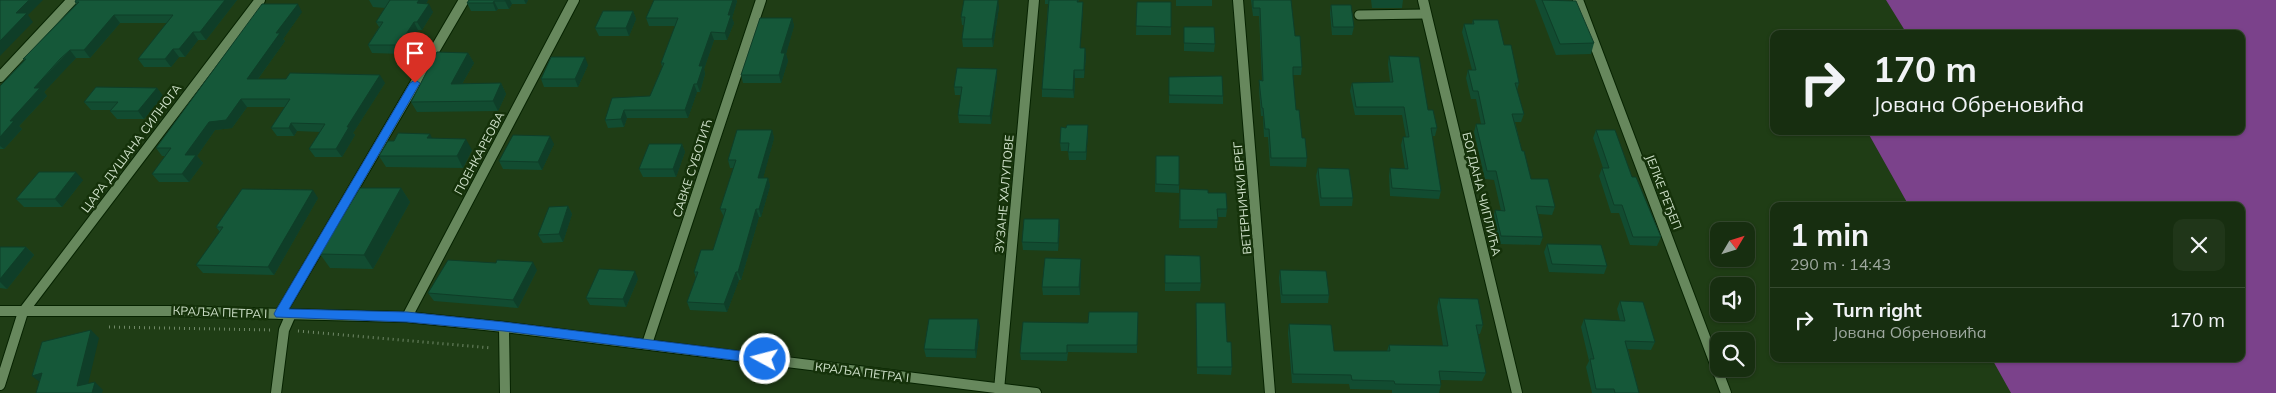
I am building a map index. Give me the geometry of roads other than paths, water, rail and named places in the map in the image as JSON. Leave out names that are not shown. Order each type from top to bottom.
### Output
[{"type":"street","points":[[0,77],[72,0]]},
{"type":"street","name":"ЦАРА ДУШАНА СИЛНОГА","points":[[0,385],[23,312],[260,0]]},
{"type":"street","points":[[276,393],[286,314],[464,0]]},
{"type":"street","name":"ПОЕНКАРЕОВА","points":[[407,317],[574,0]]},
{"type":"street","name":"САВКЕ СУБОТИЋ","points":[[647,344],[761,0]]},
{"type":"street","name":"ЗУЗАНЕ ХАЛУПОВЕ","points":[[998,390],[1034,0]]},
{"type":"street","name":"ВЕТЕРНИЧКИ БРЕГ","points":[[1238,0],[1270,393]]},
{"type":"street","name":"БОГДАНА ЧИПЛИЋА","points":[[1423,0],[1517,393]]},
{"type":"street","name":"ЈЕЛКЕ РЕЂЕП","points":[[1578,0],[1726,393]]},
{"type":"street","name":"КРАЉА ПЕТРА I","points":[[0,311],[169,310],[407,317],[504,326],[998,390],[1036,393]]},
{"type":"street","points":[[504,326],[505,393]]},
{"type":"lane","points":[[1359,15],[1425,14]]}]
